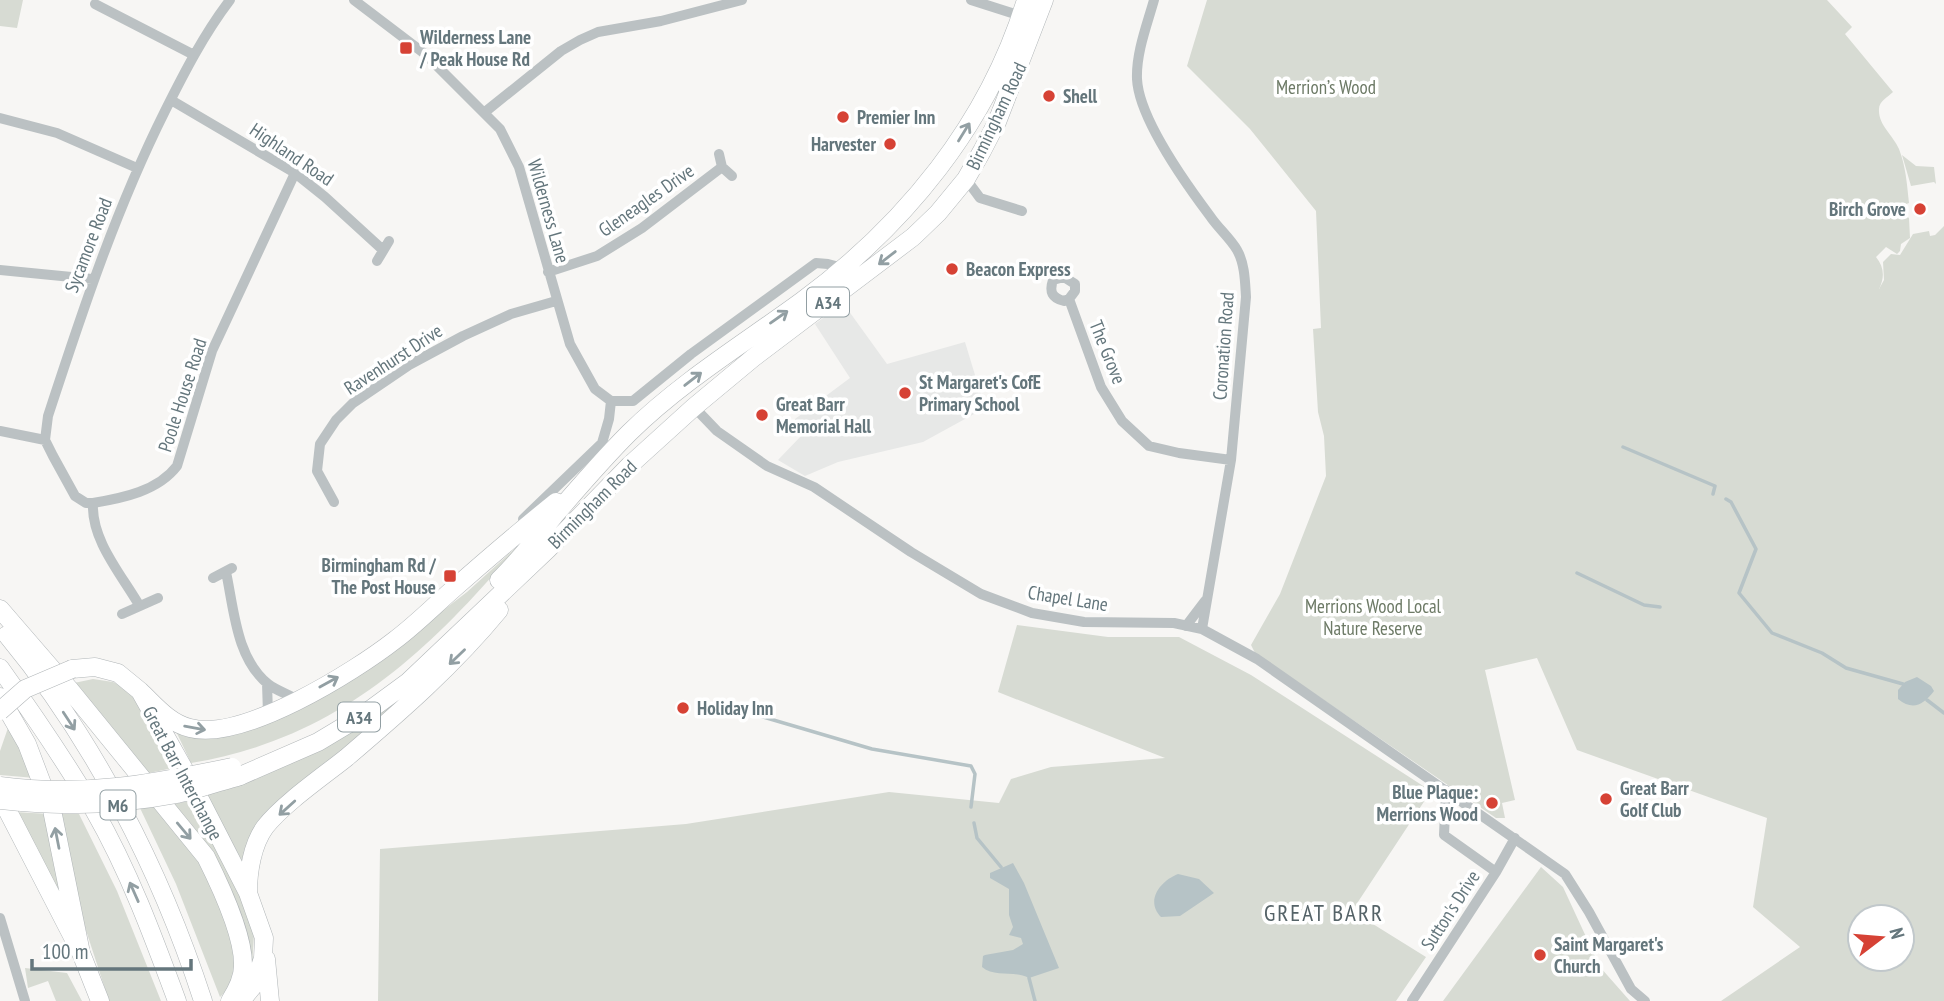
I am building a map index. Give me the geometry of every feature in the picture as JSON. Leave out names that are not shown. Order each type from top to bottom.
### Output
[{"type":"highway","name":"Birmingham Road","points":[[0,798],[29,804],[86,804],[132,801],[179,793],[240,771],[324,730],[371,698],[429,649],[508,572],[694,407],[753,358],[913,237],[938,213],[960,186],[997,122],[1044,0]]},
{"type":"highway","name":"Birmingham Road","points":[[542,541],[552,519],[630,433],[687,383],[843,268],[908,208],[943,164],[978,110],[1011,44],[1023,8]]},
{"type":"highway","points":[[888,227],[905,229],[919,221],[960,186],[953,169],[926,196],[908,208]]},
{"type":"highway","points":[[140,691],[163,713],[192,729],[215,730],[268,714],[353,668],[395,640],[507,541],[590,475]]},
{"type":"highway","points":[[507,541],[542,541]]},
{"type":"highway","points":[[247,893],[255,849],[265,827],[404,709],[472,643],[542,541]]},
{"type":"highway","name":"M6","points":[[0,609],[206,857],[221,887],[242,952],[242,974],[230,1001]]},
{"type":"highway","name":"M6","points":[[0,627],[40,675],[77,732],[132,828],[168,906],[202,1001]]},
{"type":"highway","name":"Great Barr Interchange","points":[[0,711],[25,690],[72,669],[95,667],[118,673],[140,691],[190,780],[247,893],[264,938],[259,972],[242,1001]]},
{"type":"highway","name":"M6","points":[[0,668],[54,746],[95,812],[143,912],[177,1001]]},
{"type":"highway","points":[[0,697],[27,744],[52,810],[81,953]]},
{"type":"highway","name":"Birmingham Road","points":[[0,786],[76,791],[121,788],[240,771]]},
{"type":"highway","points":[[0,798],[81,953],[100,1001]]},
{"type":"highway","points":[[0,830],[10,835],[31,857]]},
{"type":"highway","points":[[264,938],[270,1001]]},
{"type":"street","name":"Sycamore Road","points":[[45,440],[48,416],[92,279],[137,167],[194,55],[230,0]]},
{"type":"street","name":"Wilderness Lane","points":[[354,0],[425,54],[500,129],[519,167],[570,344],[595,389],[611,401]]},
{"type":"street","points":[[485,112],[561,51],[580,40],[598,33],[661,21],[743,0]]},
{"type":"street","points":[[971,0],[1023,8]]},
{"type":"street","name":"Coronation Road","points":[[1154,0],[1138,62],[1137,81],[1142,106],[1157,137],[1209,215],[1238,251],[1245,272],[1245,310],[1231,460],[1202,629]]},
{"type":"street","points":[[95,4],[194,55]]},
{"type":"street","name":"Highland Road","points":[[171,100],[295,173],[386,246],[377,261]]},
{"type":"street","points":[[0,118],[57,133],[137,167]]},
{"type":"street","name":"Gleneagles Drive","points":[[719,154],[722,167],[732,176]]},
{"type":"street","name":"Gleneagles Drive","points":[[548,272],[597,256],[642,228],[722,167]]},
{"type":"street","name":"Poole House Road","points":[[93,503],[156,486],[169,478],[177,466],[212,351],[295,173]]},
{"type":"street","points":[[960,186],[980,198],[1023,211]]},
{"type":"street","points":[[611,401],[633,401],[691,354],[816,263],[843,268]]},
{"type":"street","points":[[0,270],[92,279]]},
{"type":"street","name":"The Grove","points":[[1069,299],[1101,387],[1122,421],[1149,446],[1231,460]]},
{"type":"street","name":"Ravenhurst Drive","points":[[334,502],[317,471],[320,444],[336,420],[353,403],[409,365],[463,336],[511,314],[556,300]]},
{"type":"street","name":"Birmingham Road","points":[[507,541],[527,515],[601,443],[609,419],[611,401]]},
{"type":"street","name":"Chapel Lane","points":[[694,407],[717,431],[767,466],[814,487],[911,552],[981,594],[1032,613],[1084,622],[1174,623],[1202,629],[1257,659],[1565,874],[1631,989],[1645,1001]]},
{"type":"street","points":[[0,431],[45,440],[75,496],[86,503],[93,503],[92,517],[96,531],[139,605]]},
{"type":"street","points":[[213,578],[229,570],[245,653],[267,683],[269,690],[268,714]]},
{"type":"street","points":[[122,614],[158,598]]},
{"type":"street","name":"Coronation Road","points":[[1186,626],[1205,601]]},
{"type":"street","points":[[267,683],[298,699]]},
{"type":"street","points":[[1446,790],[1444,835],[1496,872]]},
{"type":"street","name":"Sutton's Drive","points":[[1412,1001],[1496,872],[1515,838]]},
{"type":"street","points":[[0,918],[25,1001]]},
{"type":"shaded area","name":"St Margaret's CofE Primary School","points":[[843,303],[887,364],[965,342],[985,408],[923,442],[838,462],[805,476],[778,460],[803,434],[795,419],[850,378],[815,324]]},
{"type":"shaded area","points":[[1917,677],[1934,691],[1918,705],[1903,703],[1898,699],[1898,690],[1905,682]]},
{"type":"shaded area","points":[[1013,863],[1059,968],[1029,978],[993,972],[982,967],[983,956],[1013,950],[1023,944],[1021,938],[1009,935],[1013,927],[1009,915],[1009,889],[990,878],[990,873]]},
{"type":"shaded area","points":[[1178,874],[1199,879],[1214,893],[1180,916],[1161,917],[1154,905],[1157,892],[1160,886]]},
{"type":"green space","points":[[0,0],[23,0],[17,28],[0,26]]},
{"type":"green space","name":"Great Barr Golf Club","points":[[1207,0],[1827,0],[1852,27],[1845,34],[1893,92],[1880,104],[1879,115],[1901,156],[1909,203],[1901,206],[1903,218],[1909,218],[1910,238],[1901,244],[1897,254],[1886,247],[1876,257],[1883,272],[1879,289],[1884,280],[1883,262],[1891,254],[1900,255],[1913,234],[1929,231],[1930,236],[1935,235],[1944,226],[1944,1001],[1721,1001],[1800,947],[1753,907],[1767,818],[1577,750],[1537,658],[1485,670],[1515,800],[1502,803],[1505,818],[1496,818],[1255,653],[1251,645],[1280,594],[1326,476],[1324,436],[1318,412],[1313,329],[1321,328],[1316,211],[1250,129],[1187,66]]},
{"type":"green space","points":[[1902,155],[1916,166],[1934,167],[1936,184],[1934,182],[1911,186]]},
{"type":"green space","points":[[520,544],[450,621],[414,655],[376,685],[335,712],[291,734],[243,751],[191,763],[173,725],[209,735],[411,635],[467,592]]},
{"type":"green space","points":[[1017,625],[1108,637],[1179,637],[1251,675],[1431,791],[1352,911],[1426,957],[1396,1001],[378,1001],[380,849],[686,824],[889,792],[999,803],[1011,779],[1051,767],[1165,758],[998,692]]},
{"type":"green space","points":[[437,667],[291,796],[246,868],[206,795]]},
{"type":"green space","points":[[93,679],[113,682],[128,689],[178,767],[149,773],[74,683]]},
{"type":"green space","points":[[9,725],[35,778],[0,775],[0,751]]},
{"type":"green space","points":[[193,800],[237,885],[254,933],[252,971],[199,835],[174,804]]},
{"type":"green space","points":[[160,805],[189,845],[222,905],[238,969],[220,997],[176,884],[140,808]]},
{"type":"green space","points":[[14,812],[50,814],[75,936]]},
{"type":"green space","points":[[59,814],[79,814],[117,891],[161,1001],[109,1001],[79,909]]},
{"type":"green space","points":[[1541,867],[1563,887],[1600,967],[1630,1001],[1443,1001]]},
{"type":"green space","points":[[25,968],[67,973],[82,1001],[56,1001],[48,981],[28,988]]},
{"type":"waterway","points":[[1623,447],[1715,486],[1713,494]]},
{"type":"waterway","points":[[1726,499],[1731,502],[1756,549],[1739,593],[1772,633],[1822,653],[1846,668],[1903,684]]},
{"type":"waterway","points":[[1577,573],[1644,605],[1660,607]]},
{"type":"waterway","points":[[1927,700],[1944,713]]},
{"type":"waterway","points":[[760,716],[872,749],[971,766],[975,774],[971,807]]},
{"type":"waterway","points":[[974,823],[977,838],[1001,867]]},
{"type":"waterway","points":[[1029,978],[1035,1001]]},
{"type":"place","name":"Wilderness Lane / Peak House Rd","points":[[406,48]]},
{"type":"place","name":"Shell","points":[[1049,96]]},
{"type":"place","name":"Premier Inn","points":[[843,117]]},
{"type":"place","name":"Harvester","points":[[890,144]]},
{"type":"place","name":"Birch Grove","points":[[1920,209]]},
{"type":"place","name":"Beacon Express","points":[[952,269]]},
{"type":"place","name":"St Margaret's CofE Primary School","points":[[905,393]]},
{"type":"place","name":"Great Barr Memorial Hall","points":[[762,415]]},
{"type":"place","name":"Birmingham Rd / The Post House","points":[[450,576]]},
{"type":"place","name":"Holiday Inn","points":[[683,708]]},
{"type":"place","name":"Great Barr Golf Club","points":[[1606,799]]},
{"type":"place","name":"Blue Plaque: Merrions Wood","points":[[1492,803]]},
{"type":"place","name":"Saint Margaret's Church","points":[[1540,955]]},
{"type":"district","name":"GREAT BARR","points":[[1324,912]]},
{"type":"park label","name":"Merrion’s Wood","points":[[1326,87]]},
{"type":"park label","name":"Merrions Wood Local Nature Reserve","points":[[1373,617]]}]
